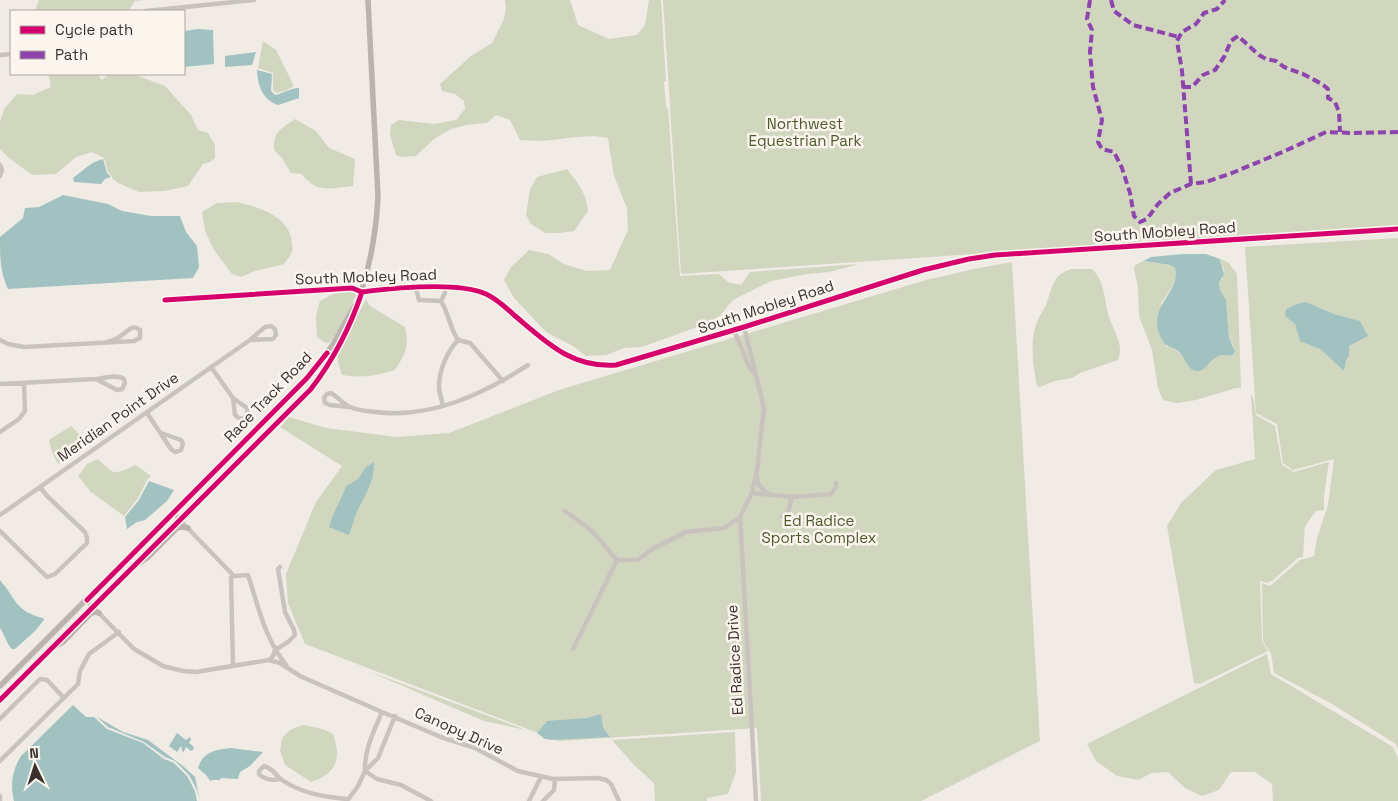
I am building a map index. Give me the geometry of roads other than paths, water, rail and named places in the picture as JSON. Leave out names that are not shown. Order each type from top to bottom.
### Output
[{"type":"main road","name":"Race Track Road","points":[[0,700],[311,389],[340,345],[362,292],[374,241],[378,196],[368,0]]},
{"type":"main road","name":"South Mobley Road","points":[[362,292],[445,286],[476,290],[498,301],[560,352],[584,363],[602,366],[628,363],[923,270],[995,255],[1398,230]]},
{"type":"main road","name":"Race Track Road","points":[[0,686],[307,378],[332,346],[362,292]]},
{"type":"main road","points":[[272,414],[279,421]]},
{"type":"main road","points":[[179,519],[184,507],[233,458],[238,448]]},
{"type":"main road","points":[[132,567],[147,558],[177,528],[182,526],[188,528]]},
{"type":"main road","points":[[45,653],[63,642],[90,614],[99,613]]},
{"type":"street","points":[[156,10],[254,0]]},
{"type":"street","points":[[0,165],[2,170],[0,176]]},
{"type":"street","points":[[441,301],[445,294],[445,286]]},
{"type":"street","name":"South Mobley Road","points":[[165,300],[352,288],[362,292]]},
{"type":"street","points":[[416,288],[419,300],[441,301]]},
{"type":"street","points":[[441,301],[458,340],[470,343],[504,381]]},
{"type":"street","name":"Meridian Point Drive","points":[[0,515],[268,326],[275,329],[276,335],[273,339],[250,340]]},
{"type":"street","name":"Ed Radice Drive","points":[[744,327],[764,408],[757,470],[752,493],[740,517],[756,801]]},
{"type":"street","points":[[0,340],[8,344],[24,347],[107,342],[138,340],[141,336],[140,330],[131,328],[117,339],[107,342]]},
{"type":"street","points":[[734,330],[750,369],[756,375]]},
{"type":"street","points":[[443,406],[439,388],[442,370],[448,351],[458,340]]},
{"type":"street","points":[[349,407],[331,393],[327,394],[324,398],[325,403],[330,405],[400,414],[456,404],[504,381],[528,365]]},
{"type":"street","points":[[211,367],[233,398],[247,408],[245,418],[240,419],[235,415],[233,398]]},
{"type":"street","points":[[0,384],[119,376],[124,379],[125,383],[122,389],[117,390],[96,379]]},
{"type":"street","points":[[0,432],[25,412],[24,382]]},
{"type":"street","points":[[146,413],[171,449],[176,452],[181,450],[183,444],[181,440],[161,433]]},
{"type":"street","points":[[757,470],[757,482],[770,495]]},
{"type":"street","points":[[752,493],[792,497],[831,494],[836,487],[836,483]]},
{"type":"street","points":[[0,531],[47,577],[55,574],[87,542],[85,532],[47,496],[40,486]]},
{"type":"street","points":[[782,516],[788,512],[792,497]]},
{"type":"street","points":[[565,511],[590,530],[617,560],[638,560],[654,548],[686,532],[724,528],[740,517]]},
{"type":"street","points":[[173,513],[234,576],[231,578],[233,665]]},
{"type":"street","points":[[573,649],[617,560]]},
{"type":"street","points":[[86,600],[134,649],[163,666],[176,670],[196,672],[269,660],[275,650],[295,635],[285,612],[278,569],[280,567]]},
{"type":"street","name":"Canopy Drive","points":[[234,576],[248,575],[267,635],[287,666]]},
{"type":"street","points":[[0,761],[78,684],[80,671],[89,654],[119,632]]},
{"type":"street","name":"Canopy Drive","points":[[269,660],[280,662],[300,676],[382,712],[441,737],[475,748],[518,771],[555,779],[598,778],[606,780],[611,784],[620,801]]},
{"type":"street","points":[[0,719],[40,679],[48,680],[64,698]]},
{"type":"street","points":[[365,771],[367,749],[382,712]]},
{"type":"street","points":[[279,779],[310,793],[347,800],[358,786],[365,771],[378,758],[395,716]]},
{"type":"street","points":[[365,771],[377,779],[401,785],[431,801]]},
{"type":"street","points":[[529,801],[541,777]]},
{"type":"street","points":[[543,801],[554,790],[555,779]]},
{"type":"street","points":[[0,796],[0,801]]},
{"type":"water","points":[[213,30],[214,64],[185,67],[185,31]]},
{"type":"water","points":[[256,52],[252,65],[225,67],[225,56]]},
{"type":"water","points":[[257,70],[272,74],[271,91],[275,95],[299,88],[299,98],[278,105],[268,99],[258,81]]},
{"type":"water","points":[[103,159],[107,173],[111,177],[105,179],[101,184],[74,182],[73,178],[83,170],[94,162]]},
{"type":"water","points":[[63,195],[108,204],[122,211],[151,216],[180,216],[186,232],[197,246],[199,267],[193,278],[8,289],[0,258],[0,237],[23,218],[25,208],[39,207]]},
{"type":"water","points":[[1206,254],[1220,259],[1224,274],[1219,283],[1220,290],[1226,300],[1229,338],[1235,352],[1232,355],[1219,356],[1202,370],[1198,371],[1190,368],[1180,353],[1164,343],[1158,328],[1157,318],[1173,286],[1175,268],[1170,265],[1143,261],[1151,257]]},
{"type":"water","points":[[1306,302],[1334,314],[1360,321],[1368,336],[1349,346],[1349,356],[1344,371],[1320,349],[1300,341],[1295,324],[1285,316],[1286,309]]},
{"type":"water","points":[[374,462],[371,481],[349,535],[329,527],[346,486],[358,479],[366,467]]},
{"type":"water","points":[[149,481],[174,490],[167,501],[145,520],[137,522],[127,529],[125,517],[139,500]]},
{"type":"water","points":[[0,580],[17,604],[27,612],[44,620],[15,649],[10,647],[0,628]]},
{"type":"water","points":[[73,705],[86,717],[94,717],[107,729],[143,743],[164,759],[174,763],[187,776],[195,791],[197,801],[14,801],[13,778],[21,756]]},
{"type":"water","points":[[601,714],[603,728],[610,737],[553,740],[545,739],[537,733],[547,721],[587,718]]},
{"type":"water","points":[[97,717],[123,732],[148,740],[183,766],[195,777],[200,801],[197,790],[189,775],[175,761],[165,757],[144,742],[108,727]]},
{"type":"water","points":[[177,733],[186,740],[190,737],[189,743],[194,749],[191,751],[186,747],[183,753],[181,746],[177,752],[169,746]]},
{"type":"water","points":[[231,748],[263,752],[250,766],[240,772],[238,779],[221,778],[220,780],[210,781],[198,768],[203,758],[210,753]]},
{"type":"park label","name":"Northwest Equestrian Park","points":[[805,132]]},
{"type":"park label","name":"Ed Radice Sports Complex","points":[[819,530]]}]
